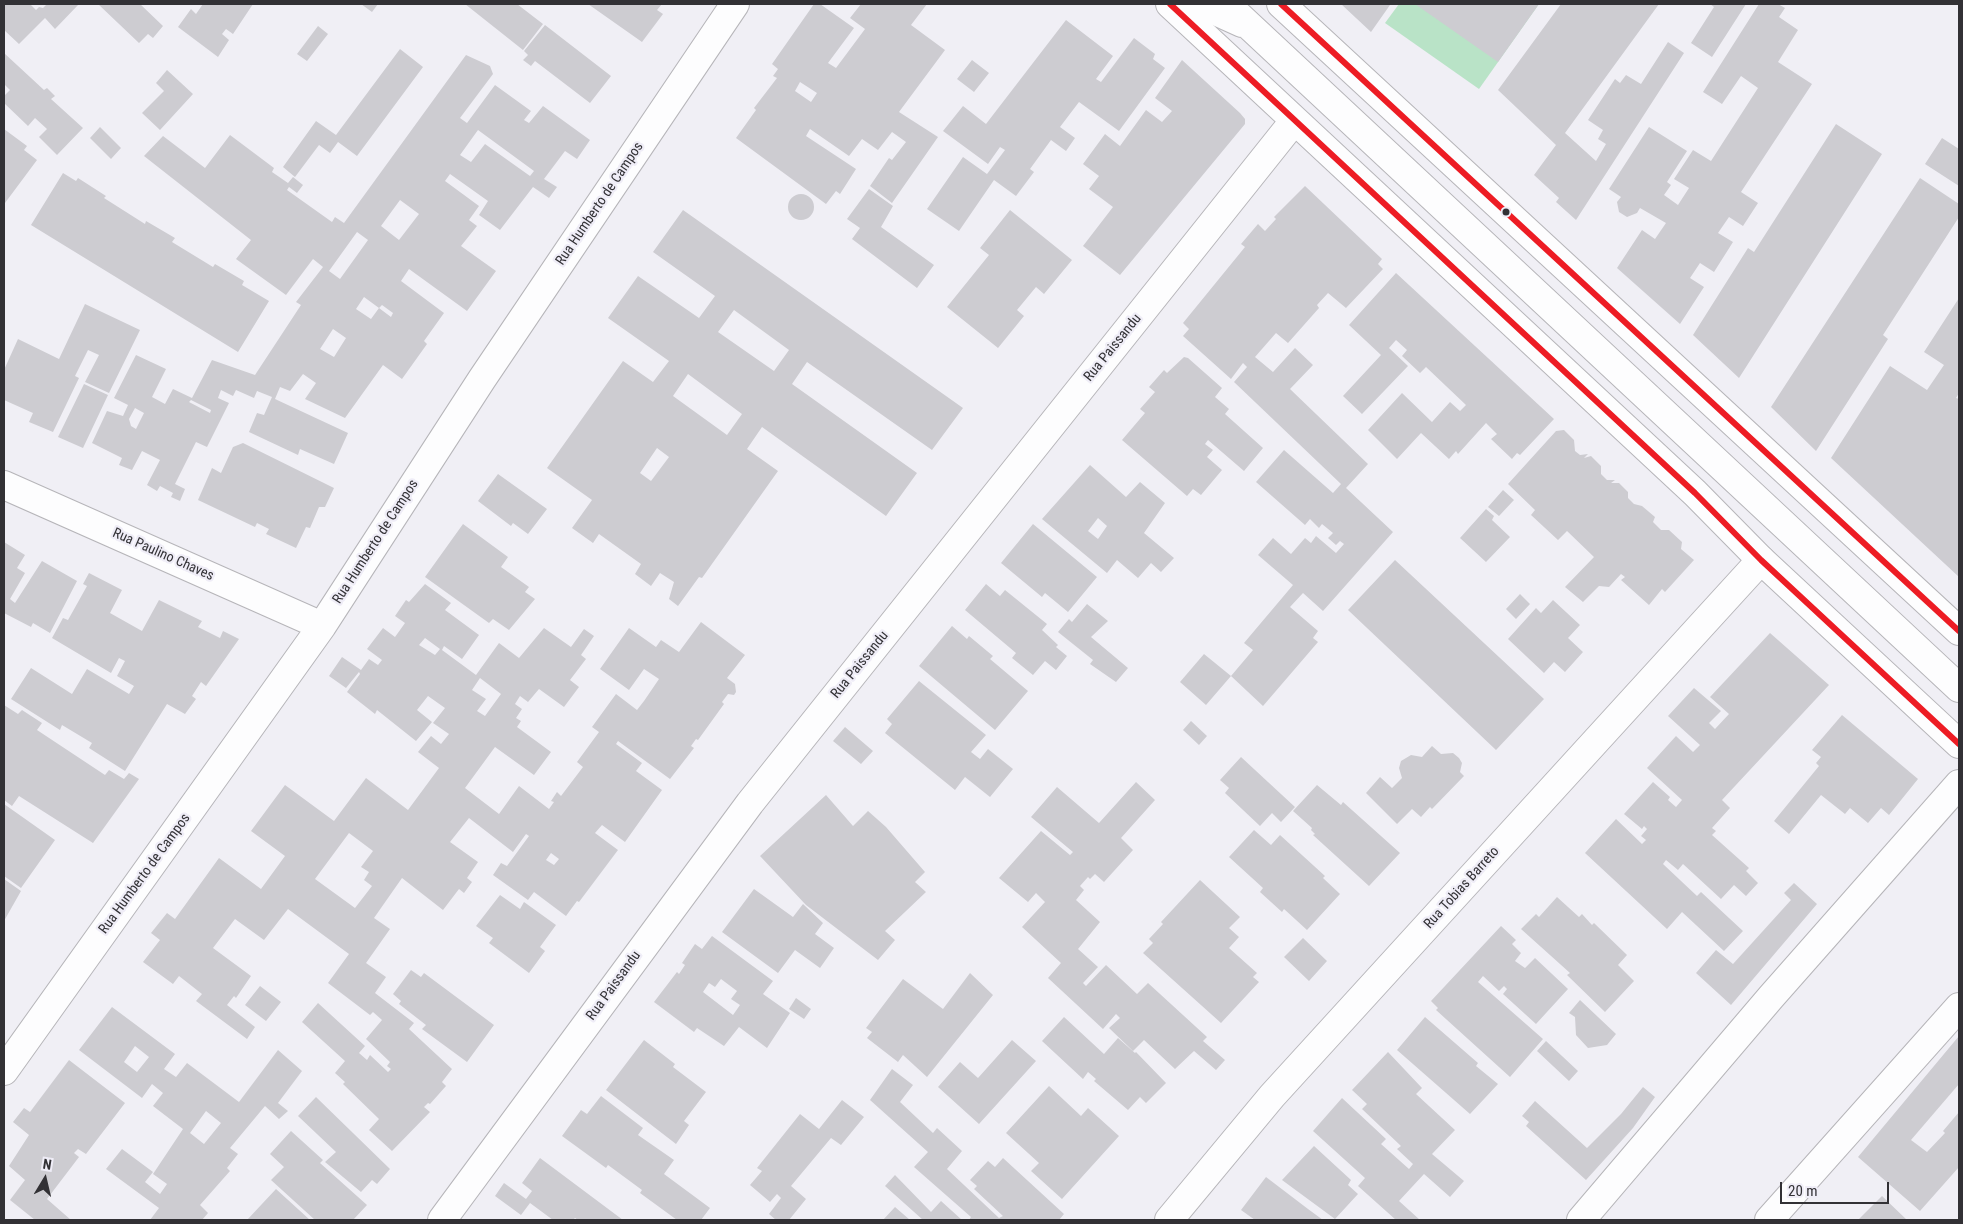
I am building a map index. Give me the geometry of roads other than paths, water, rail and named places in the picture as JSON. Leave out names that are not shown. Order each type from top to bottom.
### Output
[{"type":"street","name":"Rua Humberto de Campos","points":[[4,1071],[322,626],[482,379],[735,4]]},
{"type":"street","points":[[1170,4],[1695,493],[1761,560],[1959,744]]},
{"type":"street","points":[[1200,4],[1250,27]]},
{"type":"street","points":[[1226,4],[1959,688]]},
{"type":"street","points":[[1237,4],[1250,27]]},
{"type":"street","points":[[1281,4],[1959,631]]},
{"type":"street","name":"Rua Paissandu","points":[[442,1220],[750,803],[1294,121]]},
{"type":"street","name":"Rua Paulino Chaves","points":[[4,484],[322,626]]},
{"type":"street","name":"Rua Tobias Barreto","points":[[1169,1220],[1272,1096],[1761,560]]},
{"type":"street","points":[[1581,1220],[1771,997],[1959,784]]},
{"type":"street","points":[[1769,1220],[1959,1007]]}]
